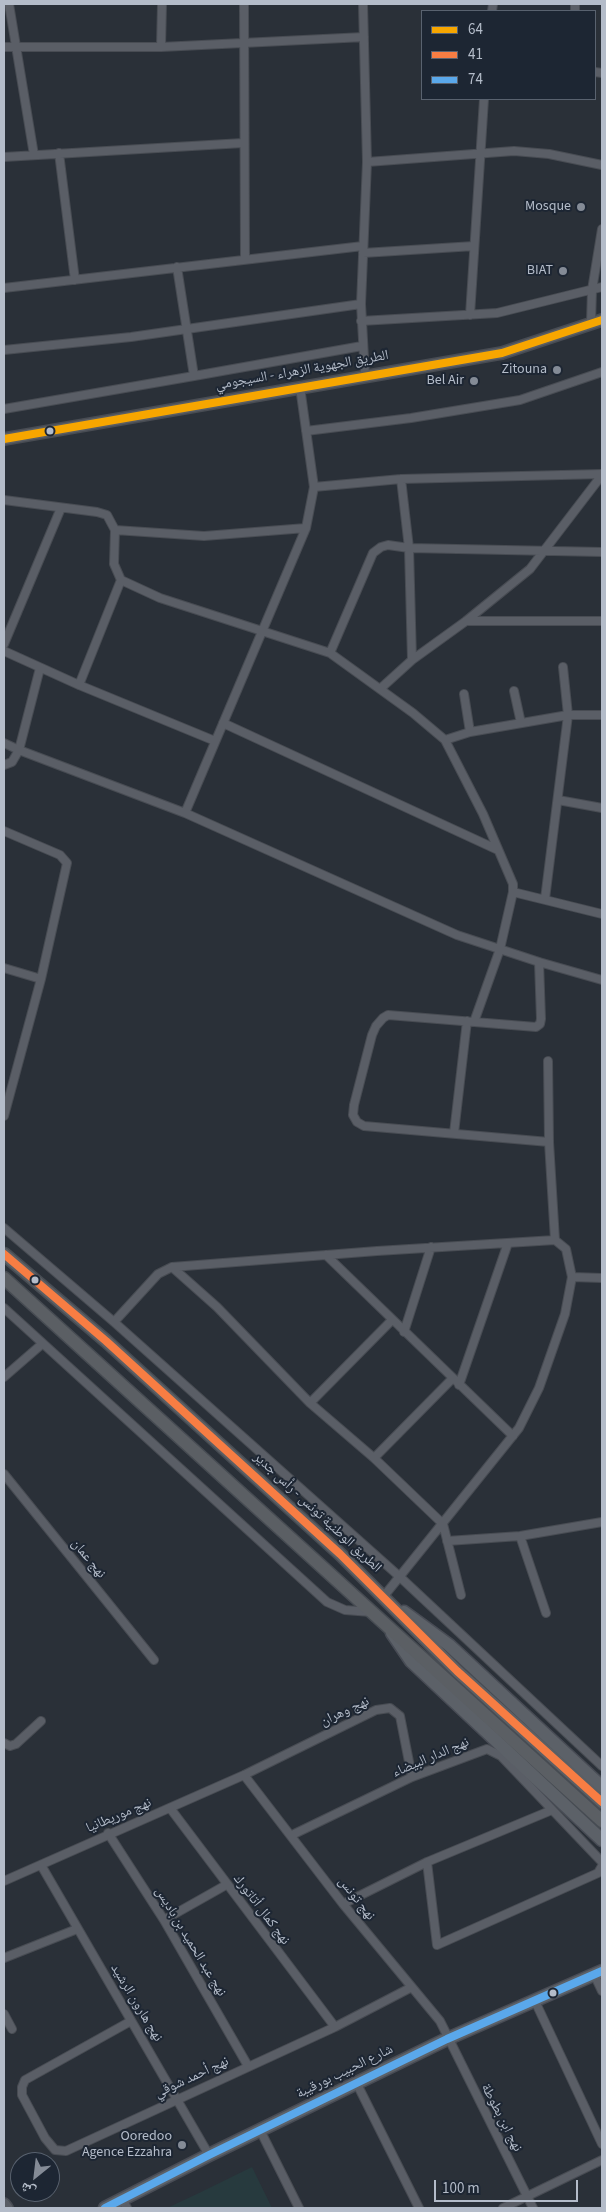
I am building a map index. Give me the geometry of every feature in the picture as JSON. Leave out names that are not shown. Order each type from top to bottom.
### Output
[{"type":"highway","name":"الطريق الوطنية تونس - رأس جدير","points":[[4,1254],[106,1341],[386,1599],[454,1676],[602,1821]]},
{"type":"highway","name":"الطريق الوطنية تونس - رأس جدير","points":[[4,1278],[378,1615],[454,1676],[602,1802]]},
{"type":"main road","name":"الطريق الجهوية الزهراء - السيجومي","points":[[4,439],[365,375],[502,353],[597,322]]},
{"type":"main road","points":[[386,1599],[449,1645],[602,1787]]},
{"type":"main road","points":[[378,1615],[411,1661],[602,1840]]},
{"type":"main road","name":"شارع الحبيب بورقيبة","points":[[105,2208],[125,2204],[209,2155],[447,2039],[598,1972]]},
{"type":"street","points":[[10,4],[34,155]]},
{"type":"street","points":[[162,4],[162,47]]},
{"type":"street","points":[[244,4],[243,143],[245,259]]},
{"type":"street","points":[[364,4],[367,162],[361,321],[365,375]]},
{"type":"street","points":[[4,47],[162,47],[364,37]]},
{"type":"street","points":[[470,315],[479,152],[484,100]]},
{"type":"street","points":[[4,157],[243,143]]},
{"type":"street","points":[[367,162],[479,152],[531,151],[602,165]]},
{"type":"street","points":[[59,153],[76,280]]},
{"type":"street","points":[[597,322],[592,290],[602,229]]},
{"type":"street","points":[[4,288],[245,259],[363,249],[474,246]]},
{"type":"street","points":[[177,267],[194,376]]},
{"type":"street","points":[[361,321],[470,315],[518,309],[602,286]]},
{"type":"street","points":[[4,350],[260,320],[361,304]]},
{"type":"street","points":[[4,409],[362,346]]},
{"type":"street","points":[[306,431],[412,418],[520,400],[602,372]]},
{"type":"street","points":[[185,813],[306,528],[314,487],[300,387]]},
{"type":"street","points":[[314,487],[401,479],[602,474]]},
{"type":"street","points":[[380,689],[412,660],[466,621],[530,569],[546,551],[602,474]]},
{"type":"street","points":[[401,479],[409,548],[412,660]]},
{"type":"street","points":[[4,500],[107,516],[115,530],[114,564],[121,580],[160,598],[263,629],[330,653],[445,740],[460,765],[510,876],[513,892],[500,949],[470,1021],[454,1134]]},
{"type":"street","points":[[4,644],[61,508]]},
{"type":"street","points":[[115,530],[204,536],[306,528]]},
{"type":"street","points":[[330,653],[373,553],[380,547],[388,545],[409,548],[602,552]]},
{"type":"street","points":[[79,685],[121,580]]},
{"type":"street","points":[[466,621],[602,621]]},
{"type":"street","points":[[4,651],[79,685],[215,741]]},
{"type":"street","points":[[545,899],[568,715],[563,667]]},
{"type":"street","points":[[4,765],[12,762],[19,750],[40,668]]},
{"type":"street","points":[[514,691],[521,723]]},
{"type":"street","points":[[464,694],[470,732]]},
{"type":"street","points":[[445,740],[470,732],[568,715],[602,715]]},
{"type":"street","points":[[223,723],[498,850]]},
{"type":"street","points":[[4,743],[185,813],[457,935],[602,980]]},
{"type":"street","points":[[558,800],[602,808]]},
{"type":"street","points":[[4,831],[60,856],[67,863],[41,979],[4,1116]]},
{"type":"street","points":[[513,892],[602,914]]},
{"type":"street","points":[[539,962],[540,1024],[533,1027],[388,1015],[383,1018],[374,1030],[354,1105],[355,1118],[364,1126],[549,1142]]},
{"type":"street","points":[[4,968],[41,979]]},
{"type":"street","points":[[548,1060],[549,1142],[555,1240]]},
{"type":"street","points":[[4,1228],[114,1322],[400,1577],[602,1766]]},
{"type":"street","points":[[114,1322],[158,1274],[172,1267],[508,1242],[555,1240],[566,1249],[572,1277],[568,1302],[554,1347],[533,1401],[513,1436],[400,1577],[386,1599]]},
{"type":"street","points":[[459,1385],[508,1242]]},
{"type":"street","points":[[404,1332],[431,1247]]},
{"type":"street","points":[[326,1255],[513,1436]]},
{"type":"street","points":[[172,1267],[217,1306],[310,1403],[374,1458],[443,1524],[461,1595]]},
{"type":"street","points":[[572,1277],[602,1278]]},
{"type":"street","points":[[4,1308],[327,1602],[345,1610],[378,1615]]},
{"type":"street","points":[[310,1403],[392,1320]]},
{"type":"street","points":[[4,1377],[42,1344]]},
{"type":"street","points":[[374,1458],[452,1379]]},
{"type":"street","name":"نهج عمان","points":[[4,1474],[154,1660]]},
{"type":"street","points":[[447,1541],[520,1536],[602,1522]]},
{"type":"street","points":[[520,1536],[546,1613]]},
{"type":"street","name":"نهج وهران","points":[[244,1775],[376,1710],[385,1708],[396,1711],[400,1716],[412,1778]]},
{"type":"street","points":[[4,1743],[10,1746],[16,1744],[41,1721]]},
{"type":"street","name":"نهج الدار البيضاء","points":[[292,1835],[412,1778],[482,1750],[492,1750],[501,1756],[602,1865]]},
{"type":"street","name":"نهج موريطانيا","points":[[4,1881],[108,1833],[244,1775]]},
{"type":"street","name":"نهج تونس","points":[[244,1775],[292,1835],[343,1904],[410,1988],[440,2021],[447,2039]]},
{"type":"street","name":"نهج كمال أتاتورك","points":[[170,1808],[226,1885],[335,2027]]},
{"type":"street","points":[[343,1904],[427,1862],[552,1810]]},
{"type":"street","name":"نهج عبد الحميد بن باديس","points":[[108,1833],[164,1920],[248,2066]]},
{"type":"street","points":[[427,1862],[437,1945],[598,1873],[602,1865]]},
{"type":"street","name":"نهج هارون الرشيد","points":[[41,1865],[209,2155]]},
{"type":"street","points":[[164,1920],[226,1885]]},
{"type":"street","points":[[4,1958],[77,1929]]},
{"type":"street","points":[[598,1972],[602,1991]]},
{"type":"street","name":"نهج أحمد شوقي","points":[[131,2021],[25,2080],[22,2087],[26,2103],[51,2146],[60,2152],[66,2151],[335,2027],[410,1988]]},
{"type":"street","points":[[534,1999],[602,2144]]},
{"type":"street","points":[[4,2014],[12,2029]]},
{"type":"street","name":"نهج ابن بطوطة","points":[[447,2039],[532,2208]]},
{"type":"street","points":[[357,2084],[419,2208]]},
{"type":"street","points":[[260,2130],[299,2208]]},
{"type":"street","points":[[503,2208],[526,2195],[602,2160]]},
{"type":"green space","points":[[252,2167],[272,2208],[167,2208],[199,2193]]},
{"type":"transit line","name":"64","points":[[4,439],[502,353],[602,320]]},
{"type":"transit line","name":"41","points":[[4,1254],[106,1341],[340,1554],[457,1671],[602,1802]]},
{"type":"transit line","name":"74","points":[[105,2208],[447,2039],[602,1971]]},
{"type":"place","name":"Mosque","points":[[581,207]]},
{"type":"place","name":"BIAT","points":[[563,271]]},
{"type":"place","name":"Zitouna","points":[[557,370]]},
{"type":"place","name":"Bel Air","points":[[474,381]]},
{"type":"place","name":"Ooredoo Agence Ezzahra","points":[[182,2145]]}]
